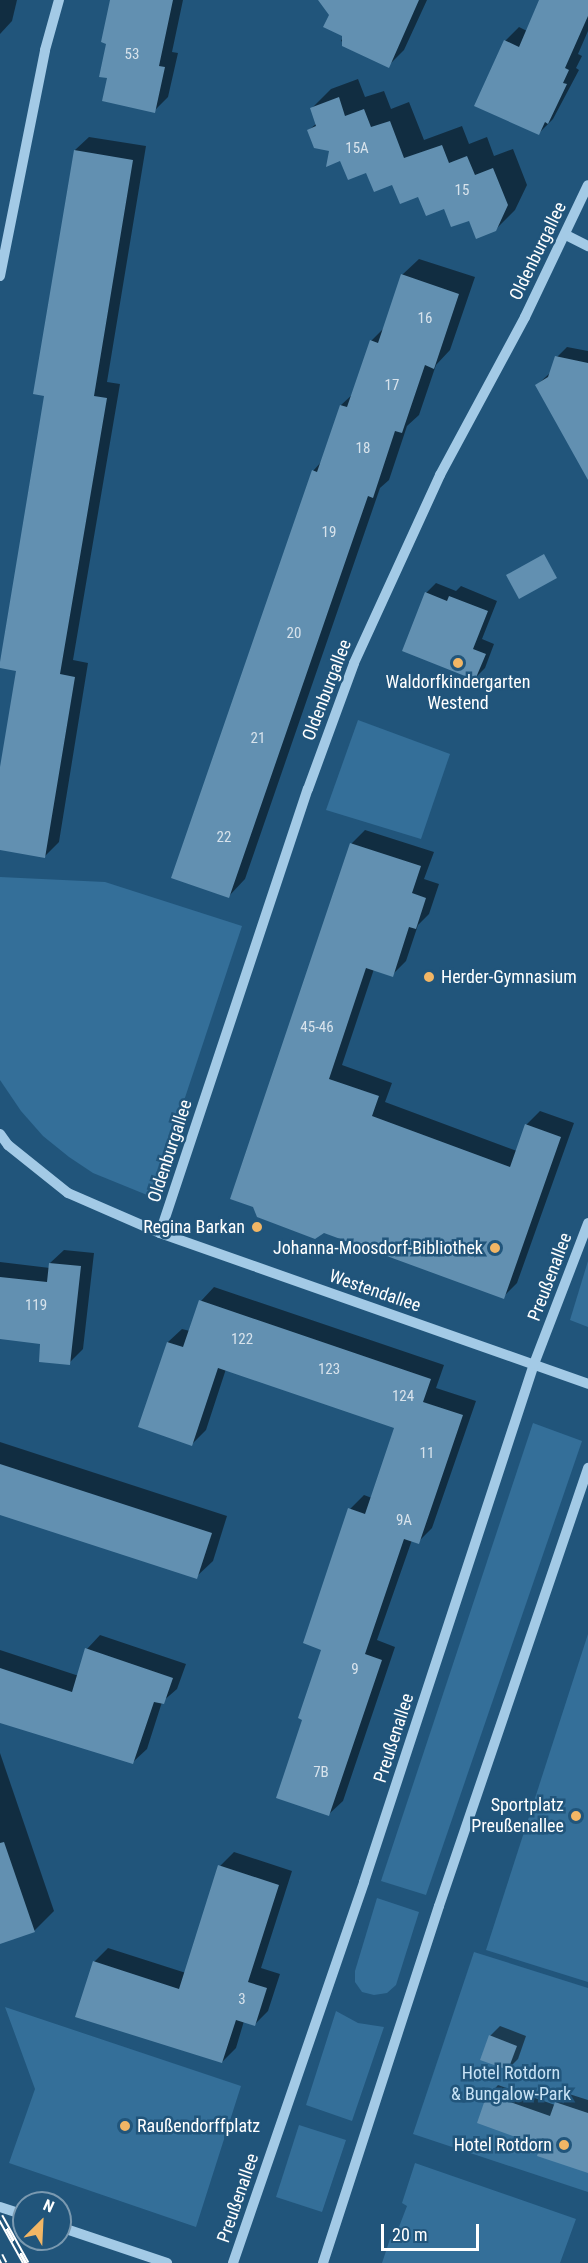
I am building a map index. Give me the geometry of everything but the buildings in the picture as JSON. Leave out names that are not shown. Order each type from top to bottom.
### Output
[{"type":"street","points":[[0,276],[45,50],[59,0]]},
{"type":"street","name":"Oldenburgallee","points":[[160,1233],[308,789],[354,663],[440,475],[566,235],[588,185]]},
{"type":"street","points":[[566,235],[588,246]]},
{"type":"street","name":"Westendallee","points":[[0,1134],[8,1145],[68,1193],[160,1233],[588,1384]]},
{"type":"street","name":"Preußenallee","points":[[233,2263],[368,1871],[534,1365],[588,1223]]},
{"type":"street","points":[[323,2263],[439,1906],[588,1468]]},
{"type":"street","points":[[72,2231],[167,2263]]},
{"type":"green space","points":[[358,720],[450,754],[421,839],[326,810]]},
{"type":"green space","points":[[0,877],[105,882],[242,926],[152,1197],[93,1173],[69,1157],[43,1136],[21,1111],[0,1080]]},
{"type":"green space","points":[[588,1261],[588,1327],[570,1320]]},
{"type":"green space","points":[[533,1423],[582,1441],[426,1895],[381,1881]]},
{"type":"green space","points":[[588,1634],[588,1982],[486,1950]]},
{"type":"green space","points":[[377,1898],[419,1912],[396,1985],[387,1993],[374,1995],[362,1992],[355,1982],[355,1971]]},
{"type":"green space","name":"Hotel Rotdorn & Bungalow-Park","points":[[474,1952],[588,1988],[588,2192],[413,2134]]},
{"type":"green space","name":"Raußendorffplatz","points":[[5,2007],[241,2086],[196,2227],[9,2163],[35,2089]]},
{"type":"green space","points":[[336,2011],[358,2023],[384,2027],[352,2121],[306,2105]]},
{"type":"green space","points":[[299,2125],[346,2140],[322,2212],[276,2197]]},
{"type":"green space","points":[[415,2163],[576,2219],[560,2263],[382,2263],[390,2239],[394,2240],[407,2206],[402,2203]]},
{"type":"railway","points":[[0,2216],[26,2263]]},
{"type":"railway","points":[[0,2255],[4,2263]]},
{"type":"place","name":"Waldorfkindergarten Westend","points":[[458,663]]},
{"type":"place","name":"Herder-Gymnasium","points":[[429,977]]},
{"type":"place","name":"Regina Barkan","points":[[257,1227]]},
{"type":"place","name":"Johanna-Moosdorf-Bibliothek","points":[[495,1248]]},
{"type":"place","name":"Sportplatz Preußenallee","points":[[576,1816]]},
{"type":"place","name":"Raußendorffplatz","points":[[125,2126]]},
{"type":"place","name":"Hotel Rotdorn","points":[[564,2145]]}]
